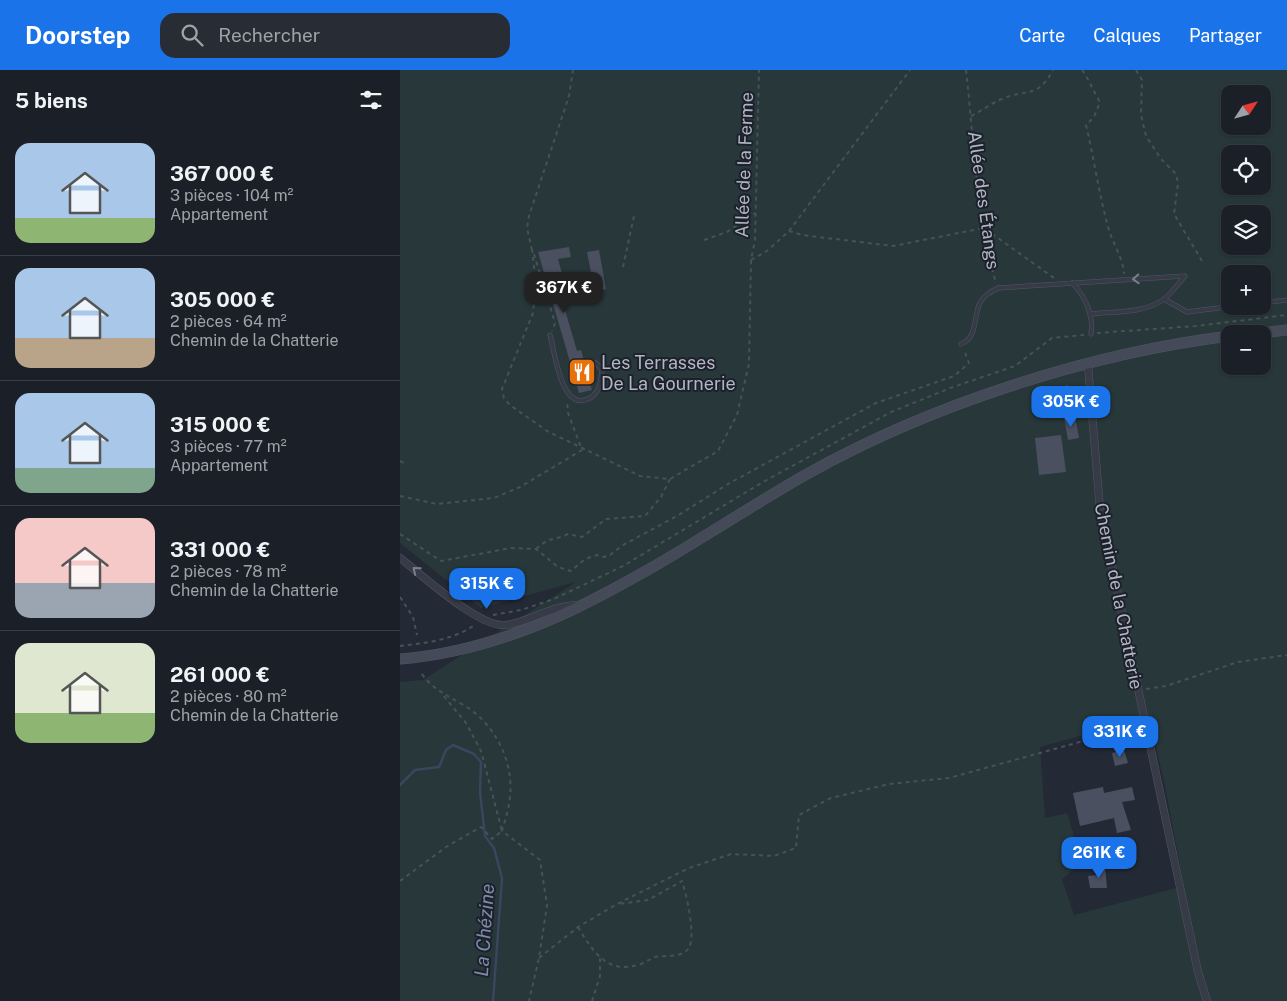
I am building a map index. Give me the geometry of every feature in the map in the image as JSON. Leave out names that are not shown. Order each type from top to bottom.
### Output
[{"type":"main road","points":[[1271,331],[1287,328]]},
{"type":"main road","points":[[400,659],[431,657],[502,638],[584,605],[648,571],[808,474],[865,444],[925,417],[983,396],[1088,365],[1152,348],[1221,337]]},
{"type":"street","name":"Chemin de la Chatterie","points":[[1088,365],[1100,509],[1144,724],[1198,972],[1207,1001]]},
{"type":"street","points":[[400,558],[489,624],[505,625],[564,605],[584,605]]},
{"type":"lane","points":[[998,288],[1184,276],[1164,299],[1131,312],[1090,314]]},
{"type":"lane","points":[[1072,283],[1079,289],[1090,314],[1091,334]]},
{"type":"lane","name":"Allée des Étangs","points":[[961,344],[969,339],[976,324],[979,304],[986,294],[998,288]]},
{"type":"lane","points":[[1164,299],[1186,312],[1221,308]]},
{"type":"lane","points":[[1271,302],[1287,300]]},
{"type":"lane","points":[[550,335],[567,393],[579,401],[592,397],[598,389],[602,370],[596,364]]},
{"type":"path","points":[[550,335],[555,323],[532,249],[527,228],[528,216],[569,96],[573,70]]},
{"type":"path","name":"Allée de la Ferme","points":[[670,479],[718,451],[737,415],[749,364],[751,260],[755,240],[756,212],[759,70]]},
{"type":"path","points":[[751,260],[767,251],[789,231],[910,70]]},
{"type":"path","name":"Allée des Étangs","points":[[966,70],[988,256],[998,288]]},
{"type":"path","points":[[971,116],[1004,98],[1034,92],[1049,80],[1053,70]]},
{"type":"path","points":[[1082,70],[1087,77],[1087,83],[1100,102],[1094,117],[1086,125],[1108,224],[1115,247],[1123,263],[1124,280]]},
{"type":"path","points":[[1136,70],[1142,80],[1142,115],[1146,136],[1160,159],[1176,174],[1178,183],[1174,214],[1202,261]]},
{"type":"path","points":[[704,240],[727,232],[756,212]]},
{"type":"path","points":[[622,267],[634,216]]},
{"type":"path","points":[[789,231],[802,235],[893,246],[984,228],[1061,283]]},
{"type":"path","points":[[532,249],[536,284],[534,313],[508,371],[502,389],[504,398],[525,418],[582,450],[640,476],[670,479],[661,497],[645,516],[636,518],[620,516],[606,519],[582,537],[568,534],[547,539],[536,549]]},
{"type":"path","points":[[400,646],[432,642],[456,635],[497,614],[521,610],[554,599],[615,570],[764,482],[891,412],[953,387],[1015,366],[1052,338],[1222,324],[1287,315]]},
{"type":"path","points":[[400,534],[441,561],[511,548],[536,549],[565,570],[571,570],[585,559],[597,555],[610,556],[623,545],[677,516],[728,484],[876,403],[954,376],[969,363],[961,344]]},
{"type":"path","points":[[567,393],[568,413],[582,450]]},
{"type":"path","points":[[400,496],[438,504],[494,498],[520,487],[582,450]]},
{"type":"path","points":[[400,461],[404,463]]},
{"type":"path","points":[[400,597],[413,617],[416,635]]},
{"type":"path","points":[[1138,691],[1166,686],[1238,662],[1287,655]]},
{"type":"path","points":[[422,674],[466,723],[481,751],[502,831],[540,860],[547,905],[539,958],[529,1001]]},
{"type":"path","points":[[400,881],[446,847],[481,827],[492,839],[502,831],[510,797],[508,766],[501,747],[489,725],[466,706],[440,692]]},
{"type":"path","points":[[539,958],[578,927],[617,904],[689,868],[731,854],[774,856],[796,848],[799,815],[831,798],[890,784],[949,778],[1144,724]]},
{"type":"path","points":[[578,927],[594,953],[613,966],[640,964],[655,957],[681,954],[688,950],[691,943],[687,895],[682,881],[648,900],[617,904]]},
{"type":"path","points":[[592,1001],[600,976],[600,957]]},
{"type":"shaded area","points":[[400,70],[1287,70],[1287,1001],[400,1001],[400,682],[423,680],[576,582],[481,608],[400,543]],"holes":[[[1149,717],[1164,781],[1184,886],[1074,915],[1062,879],[1082,863],[1067,813],[1045,818],[1040,747]]]},
{"type":"building","points":[[569,247],[571,257],[558,259],[563,277],[556,279],[577,351],[581,350],[592,390],[579,393],[538,252]]},
{"type":"building","points":[[599,250],[606,289],[595,293],[587,252]]},
{"type":"building","points":[[1068,385],[1070,394],[1043,402],[1040,394]]},
{"type":"building","points":[[1075,416],[1079,438],[1068,440],[1064,418]]},
{"type":"building","points":[[1061,435],[1066,472],[1039,475],[1035,438]]},
{"type":"building","points":[[1124,750],[1128,763],[1115,766],[1112,753]]},
{"type":"building","points":[[1103,787],[1104,793],[1132,787],[1135,800],[1122,802],[1131,830],[1117,833],[1114,818],[1080,826],[1073,793]]},
{"type":"building","points":[[1105,867],[1107,888],[1090,888],[1088,876],[1097,875],[1096,868]]},
{"type":"waterway","name":"La Chézine","points":[[400,785],[415,770],[439,767],[446,750],[453,745],[474,754],[481,762],[480,792],[485,836],[494,848],[502,878],[493,1001]]},
{"type":"place","name":"Les Terrasses De La Gournerie","points":[[582,372]]}]
